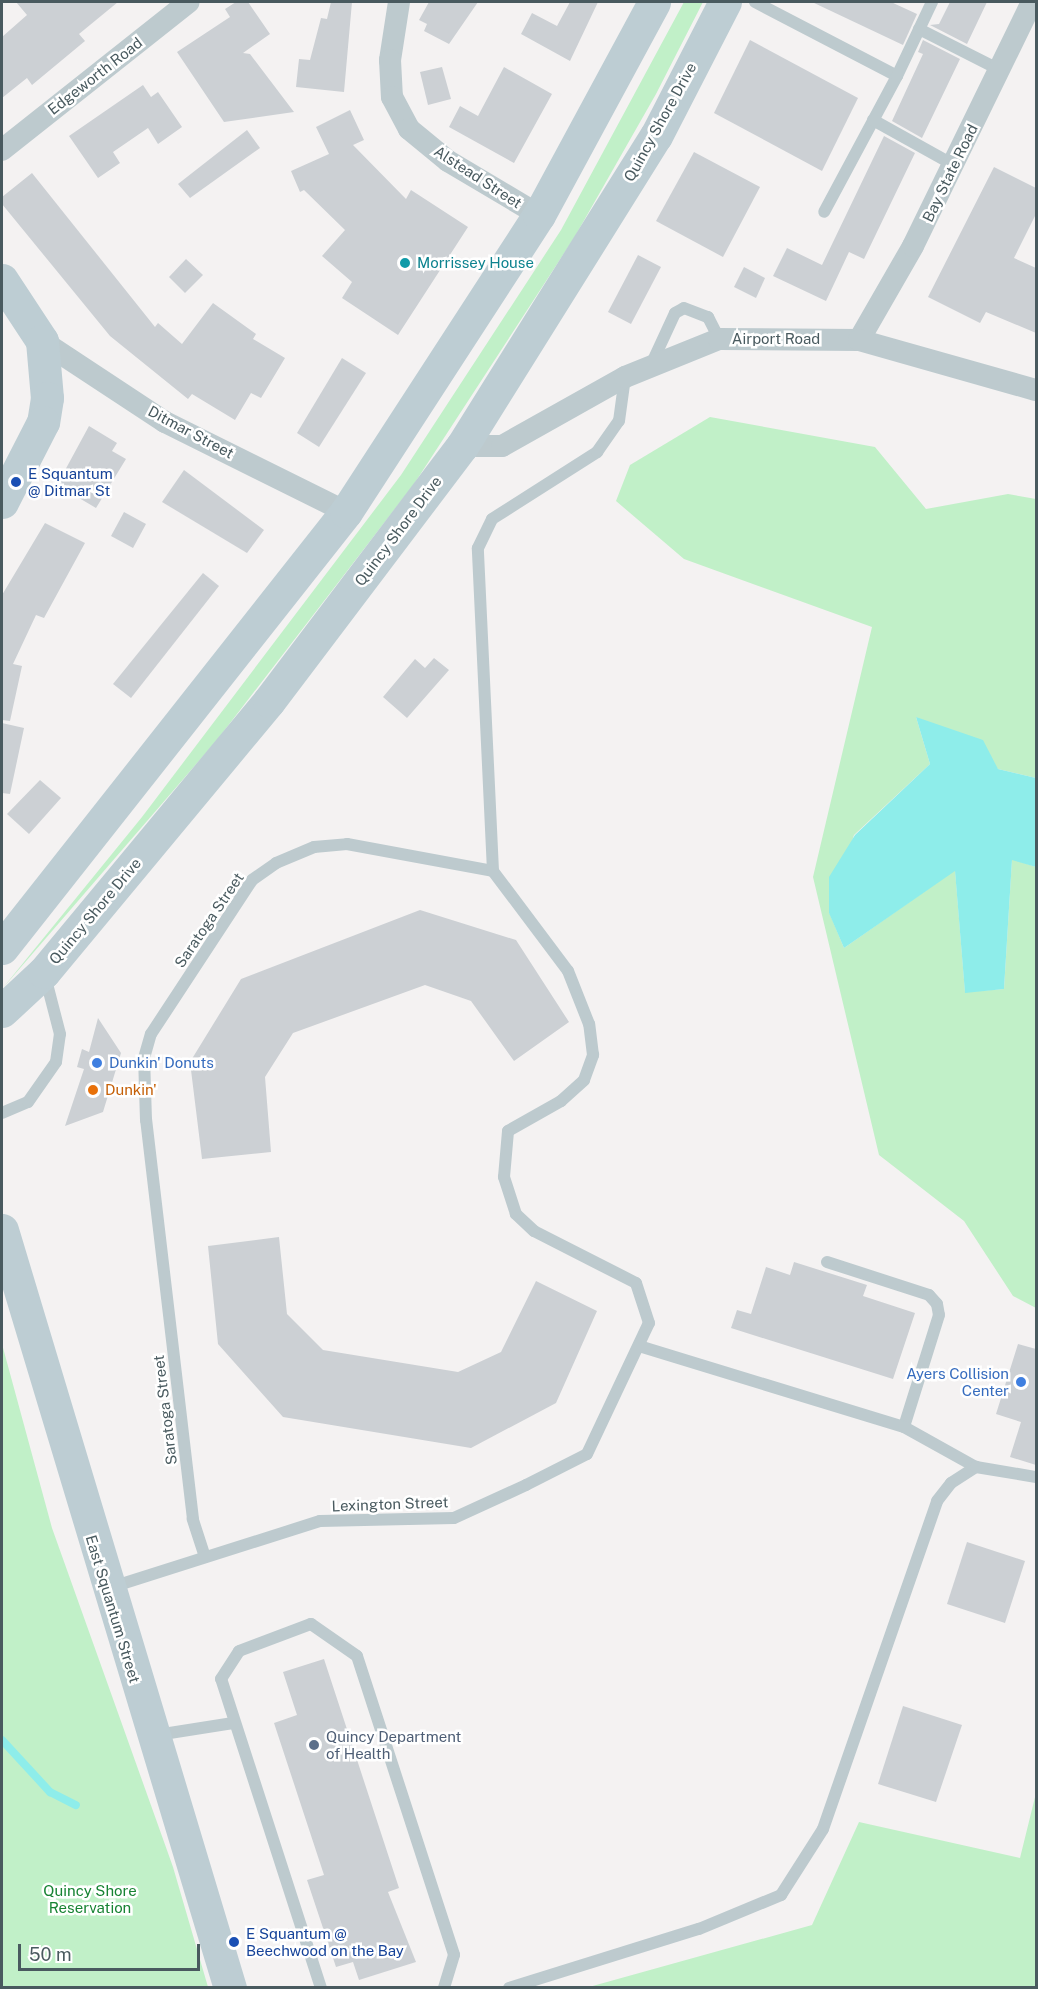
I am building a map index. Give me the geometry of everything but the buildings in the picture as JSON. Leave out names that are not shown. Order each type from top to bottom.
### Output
[{"type":"main road","points":[[2,948],[346,512],[539,215],[654,2]]},
{"type":"main road","name":"Quincy Shore Drive","points":[[2,1011],[44,972],[269,701],[462,446],[656,136],[725,2]]},
{"type":"main road","points":[[2,280],[42,341],[47,390],[43,422],[2,502]]},
{"type":"main road","name":"East Squantum Street","points":[[2,1230],[107,1589],[230,1988]]},
{"type":"street","name":"Edgeworth Road","points":[[2,150],[189,2]]},
{"type":"street","name":"Alstead Street","points":[[399,2],[390,60],[392,97],[409,129],[448,161],[539,215]]},
{"type":"street","name":"Bay State Road","points":[[859,340],[954,165],[1032,2]]},
{"type":"street","name":"Airport Road","points":[[462,446],[502,446],[625,377],[719,339],[859,340],[1036,390]]},
{"type":"street","name":"Ditmar Street","points":[[42,341],[165,422],[346,512]]},
{"type":"lane","points":[[755,2],[897,76]]},
{"type":"lane","points":[[824,212],[897,76],[933,2]]},
{"type":"lane","points":[[919,29],[1000,70]]},
{"type":"lane","points":[[873,120],[954,165]]},
{"type":"lane","points":[[651,365],[675,313],[684,308],[708,317],[719,339]]},
{"type":"lane","points":[[493,871],[478,548],[492,519],[597,452],[619,421],[625,377]]},
{"type":"lane","name":"Saratoga Street","points":[[205,1557],[193,1519],[146,1120],[144,1058],[151,1034],[252,880],[276,863],[314,847],[347,844],[493,871]]},
{"type":"lane","name":"Lexington Street","points":[[107,1589],[320,1521],[454,1518],[587,1454],[649,1323],[636,1283],[534,1231],[516,1214],[504,1177],[508,1131],[561,1101],[584,1080],[593,1055],[589,1024],[568,971],[493,871]]},
{"type":"lane","points":[[2,1113],[28,1102],[56,1062],[60,1034],[44,972]]},
{"type":"lane","points":[[827,1262],[929,1295],[937,1304],[939,1315],[904,1427]]},
{"type":"lane","points":[[639,1346],[904,1427],[976,1467],[1036,1477]]},
{"type":"lane","points":[[509,1988],[699,1929],[781,1895],[823,1829],[938,1501],[951,1483],[976,1467]]},
{"type":"lane","points":[[321,1988],[233,1723],[221,1679],[239,1651],[311,1624],[357,1656],[454,1955],[444,1988]]},
{"type":"lane","points":[[152,1736],[233,1723]]},
{"type":"green space","points":[[684,2],[703,2],[656,94],[574,238],[414,484],[217,740],[2,989],[142,817],[401,475],[561,230]]},
{"type":"green space","points":[[710,417],[875,447],[926,509],[1008,494],[1036,499],[1036,778],[998,769],[916,717],[930,764],[854,835],[829,912],[844,948],[955,870],[965,992],[1004,989],[1012,859],[1036,867],[1036,1308],[1013,1296],[964,1221],[879,1155],[813,877],[872,627],[684,559],[616,501],[630,465]]},
{"type":"green space","name":"Quincy Shore Reservation","points":[[2,1344],[52,1528],[173,1867],[208,1987],[2,1987]]},
{"type":"green space","points":[[1036,1793],[1036,1987],[589,1987],[812,1925],[859,1822],[1020,1858]]},
{"type":"water","points":[[916,717],[983,740],[998,769],[1036,778],[1036,867],[1012,860],[1004,989],[965,993],[955,871],[844,948],[829,913],[829,877],[855,835],[930,764]]},
{"type":"waterway","points":[[2,1740],[50,1792],[76,1805]]},
{"type":"place","name":"Morrissey House","points":[[405,263]]},
{"type":"place","name":"E Squantum @ Ditmar St","points":[[16,482]]},
{"type":"place","name":"Dunkin' Donuts","points":[[97,1063]]},
{"type":"place","name":"Dunkin'","points":[[93,1090]]},
{"type":"place","name":"Ayers Collision Center","points":[[1021,1382]]},
{"type":"place","name":"Quincy Department of Health","points":[[314,1745]]},
{"type":"place","name":"E Squantum @ Beechwood on the Bay","points":[[234,1942]]}]
